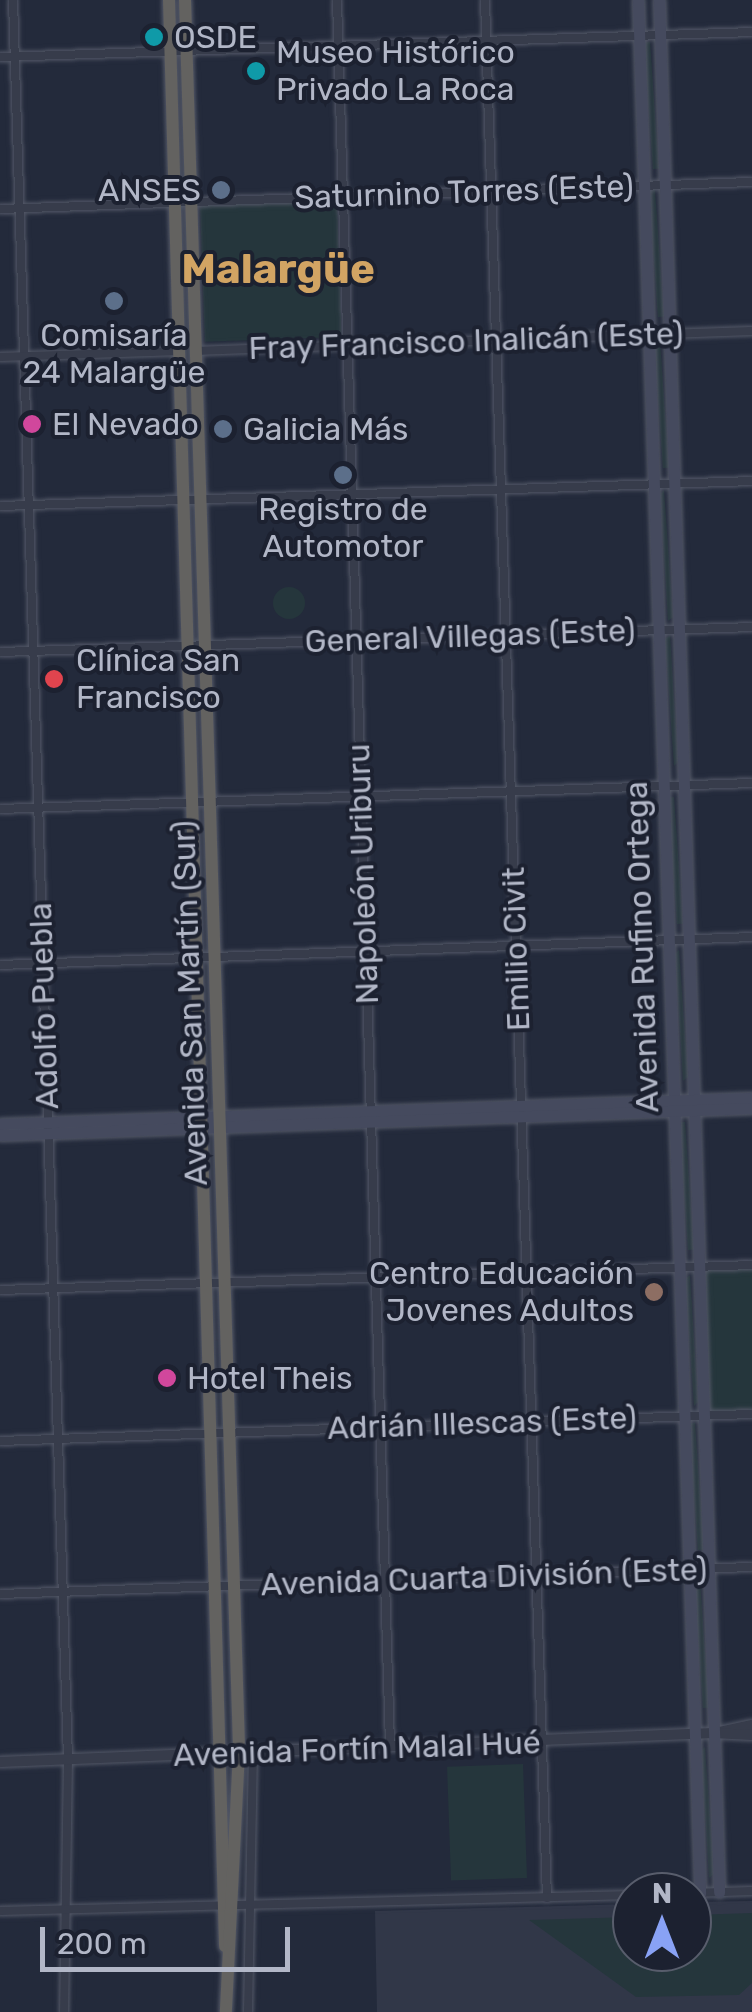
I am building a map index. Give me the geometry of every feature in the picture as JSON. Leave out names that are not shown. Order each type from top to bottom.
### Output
[{"type":"highway","name":"Avenida San Martín (Sur)","points":[[169,0],[211,1432],[230,1906]]},
{"type":"highway","name":"Avenida San Martín (Sur)","points":[[185,0],[234,1586],[246,1752],[230,1906],[226,2008]]},
{"type":"main road","name":"Avenida Rufino Ortega","points":[[638,0],[690,1570],[696,1872]]},
{"type":"main road","name":"Avenida Rufino Ortega","points":[[658,0],[719,1892]]},
{"type":"main road","points":[[0,1124],[48,1128],[202,1124],[675,1106],[752,1098]]},
{"type":"main road","points":[[695,1105],[752,1108]]},
{"type":"main road","points":[[0,1135],[48,1128]]},
{"type":"street","name":"Adolfo Puebla","points":[[13,0],[68,1760],[64,2012]]},
{"type":"street","name":"Napoleón Uriburu","points":[[337,0],[390,1747]]},
{"type":"street","name":"Emilio Civit","points":[[484,0],[547,1898]]},
{"type":"street","points":[[0,58],[752,32]]},
{"type":"street","name":"Saturnino Torres (Este)","points":[[0,209],[752,182]]},
{"type":"street","name":"Fray Francisco Inalicán (Este)","points":[[0,357],[752,331]]},
{"type":"street","points":[[0,506],[752,480]]},
{"type":"street","name":"General Villegas (Este)","points":[[0,652],[752,626]]},
{"type":"street","points":[[0,809],[752,784]]},
{"type":"street","points":[[0,964],[752,937]]},
{"type":"street","points":[[0,1290],[752,1265]]},
{"type":"street","name":"Adrián Illescas (Este)","points":[[0,1441],[752,1414]]},
{"type":"street","name":"Avenida Cuarta División (Este)","points":[[0,1594],[752,1568]]},
{"type":"street","name":"Avenida Fortín Malal Hué","points":[[0,1762],[695,1737],[752,1725]]},
{"type":"street","name":"Avenida Fortín Malal Hué","points":[[713,1733],[752,1735]]},
{"type":"street","points":[[246,1752],[251,1906],[248,2012]]},
{"type":"street","points":[[712,1892],[752,1891]]},
{"type":"street","points":[[0,1911],[612,1896]]},
{"type":"shaded area","points":[[644,42],[650,42],[659,169],[653,169]]},
{"type":"shaded area","points":[[649,190],[655,190],[664,317],[658,317]]},
{"type":"shaded area","points":[[337,201],[342,337],[205,342],[200,206]]},
{"type":"shaded area","points":[[654,341],[660,341],[669,468],[663,468]]},
{"type":"shaded area","points":[[664,490],[673,617],[668,621],[660,494]]},
{"type":"shaded area","points":[[289,587],[300,592],[305,603],[300,614],[289,619],[278,614],[273,603],[278,592]]},
{"type":"shaded area","points":[[670,635],[678,762],[674,766],[665,639]]},
{"type":"shaded area","points":[[668,797],[674,797],[683,924],[677,924]]},
{"type":"shaded area","points":[[679,950],[688,1077],[683,1081],[675,954]]},
{"type":"shaded area","points":[[679,1122],[685,1122],[694,1250],[688,1250]]},
{"type":"shaded area","points":[[701,1265],[752,1265],[752,1414],[701,1414]]},
{"type":"shaded area","points":[[690,1275],[698,1402],[694,1406],[685,1279]]},
{"type":"shaded area","points":[[689,1423],[695,1423],[704,1550],[698,1550]]},
{"type":"shaded area","points":[[694,1580],[700,1580],[709,1708],[703,1708]]},
{"type":"shaded area","points":[[705,1747],[712,1876],[709,1872],[701,1751]]},
{"type":"shaded area","points":[[523,1764],[527,1878],[451,1881],[447,1767]]},
{"type":"shaded area","points":[[752,1901],[752,2012],[377,2012],[375,1911],[612,1905],[612,1972],[712,1972],[712,1902]]},
{"type":"shaded area","points":[[752,1913],[752,1983],[739,1995],[636,1997],[529,1920],[612,1918],[612,1972],[712,1972],[712,1914]]},
{"type":"place","name":"OSDE","points":[[154,37]]},
{"type":"place","name":"Museo Histórico Privado La Roca","points":[[256,71]]},
{"type":"place","name":"ANSES","points":[[221,190]]},
{"type":"place","name":"Comisaría 24 Malargüe","points":[[114,301]]},
{"type":"place","name":"El Nevado","points":[[32,424]]},
{"type":"place","name":"Galicia Más","points":[[223,429]]},
{"type":"place","name":"Registro de Automotor","points":[[343,475]]},
{"type":"place","name":"Clínica San Francisco","points":[[54,679]]},
{"type":"place","name":"Centro Educación Jovenes Adultos","points":[[654,1292]]},
{"type":"place","name":"Hotel Theis","points":[[167,1378]]},
{"type":"district","name":"Malargüe","points":[[278,269]]}]
